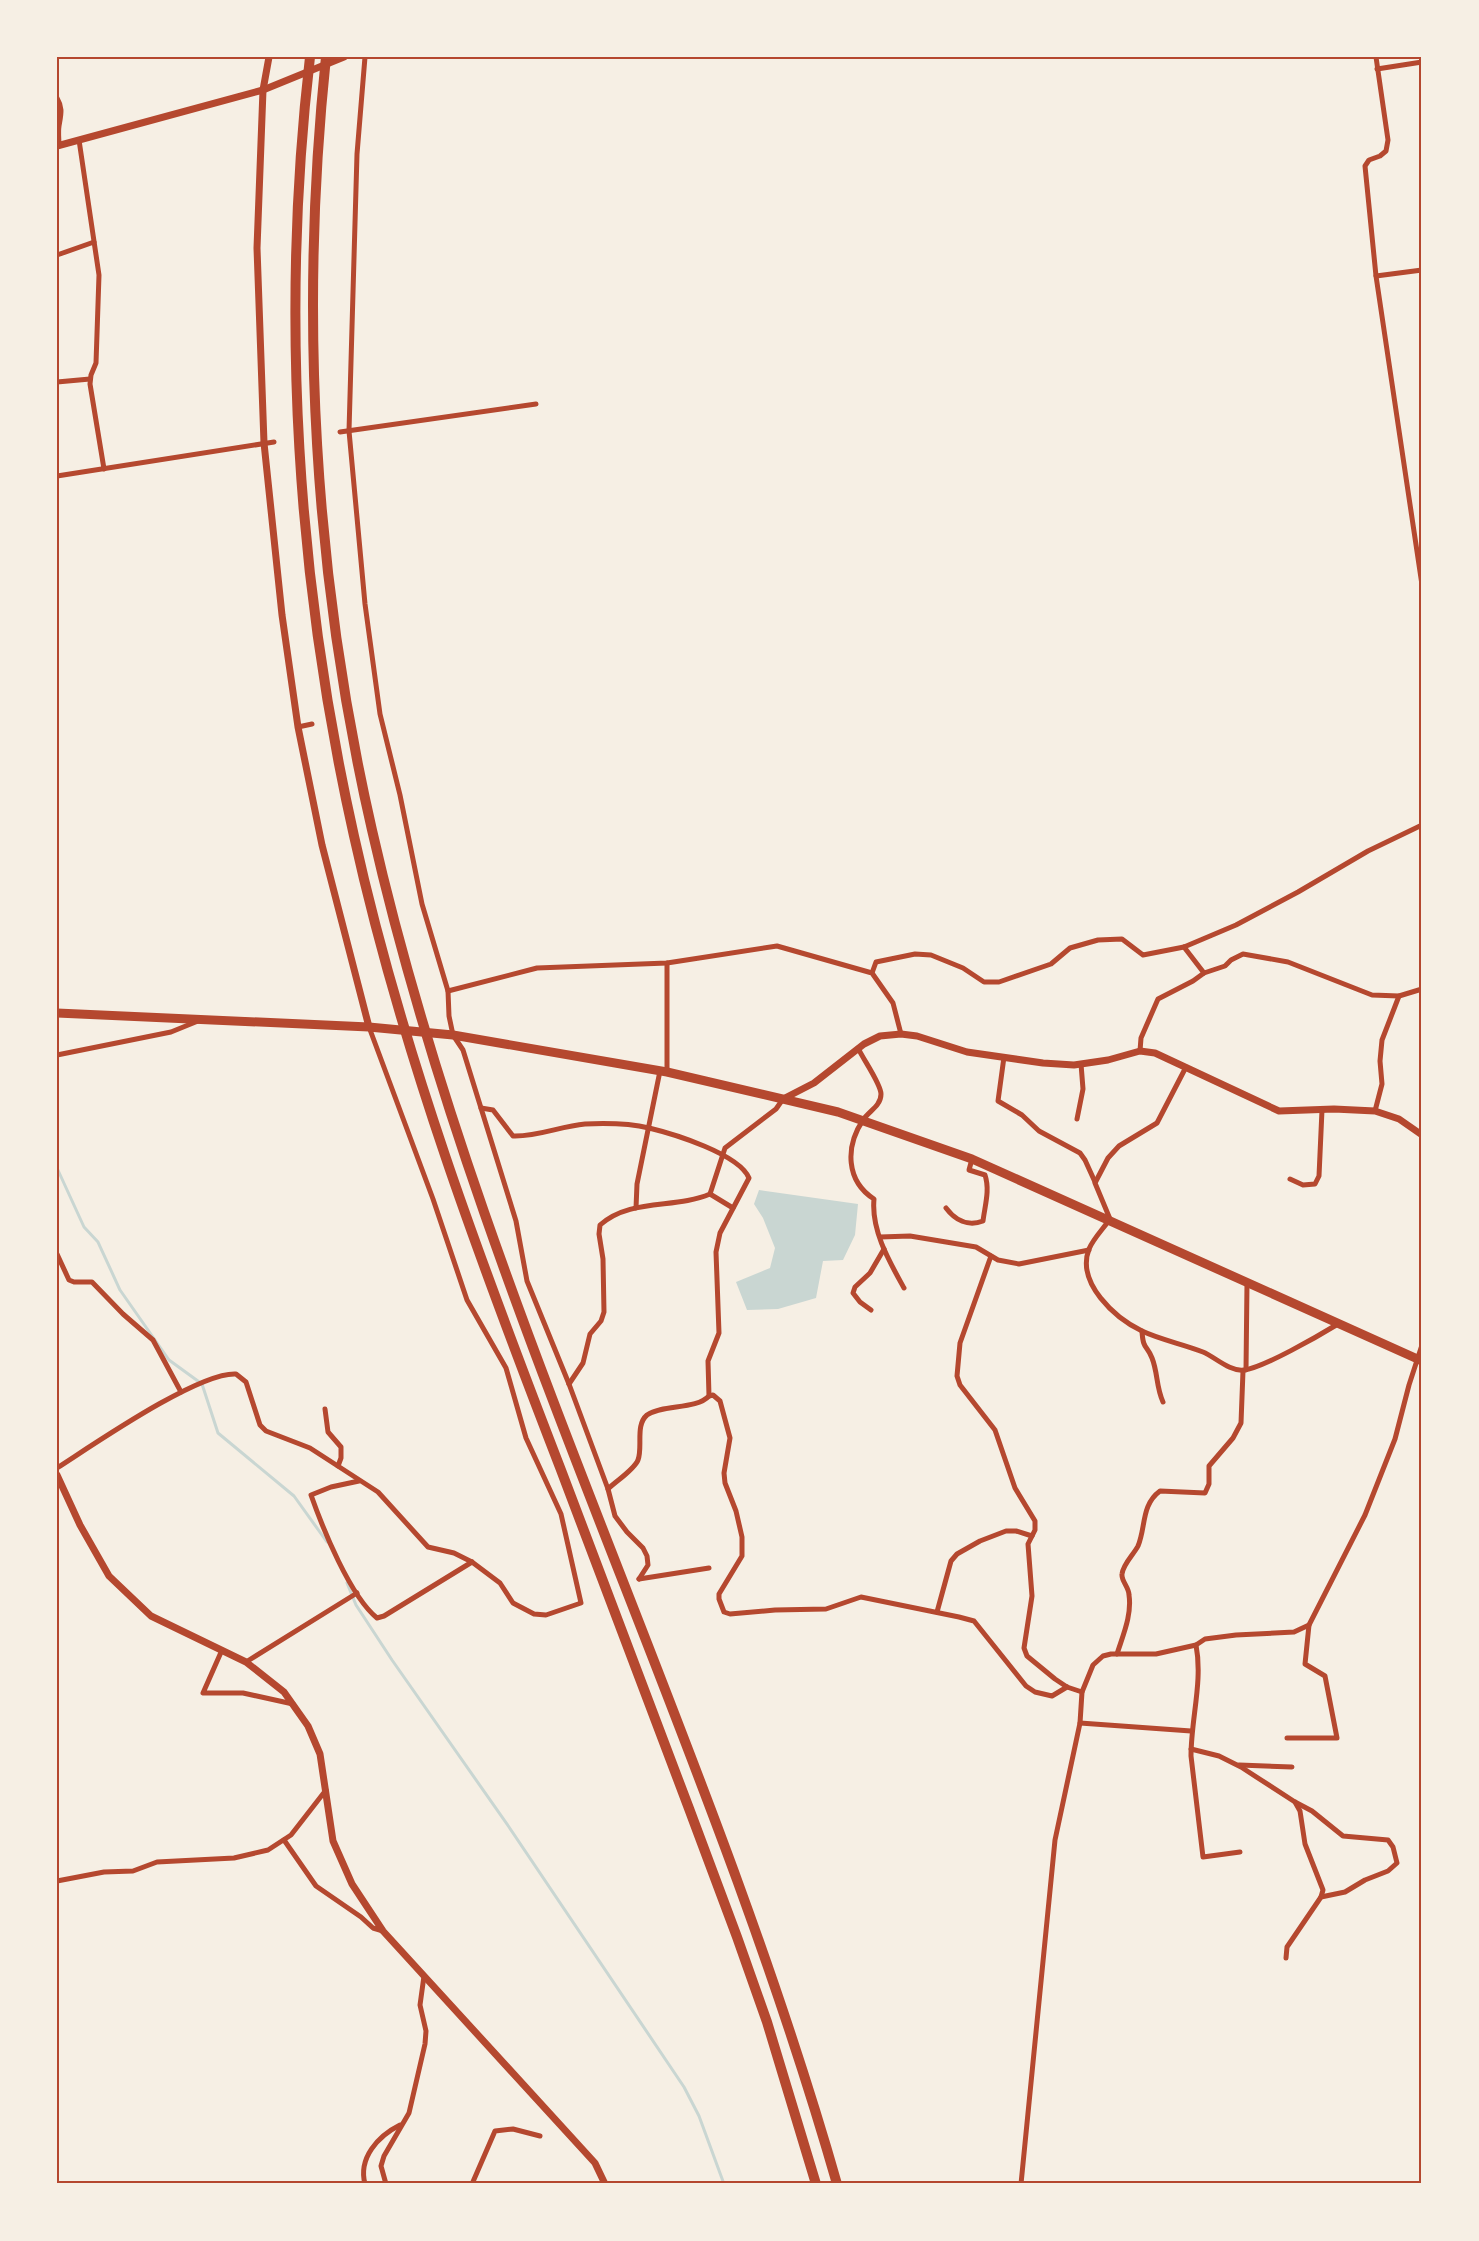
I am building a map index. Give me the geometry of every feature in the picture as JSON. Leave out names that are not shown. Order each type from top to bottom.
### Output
[{"type":"highway","points":[[310,57],[298,207],[296,334],[300,458],[309,561],[324,672],[347,804],[369,899],[413,1054],[468,1222],[749,1969],[816,2184]]},
{"type":"highway","points":[[326,57],[315,208],[313,334],[318,456],[326,559],[341,669],[372,831],[415,996],[489,1226],[559,1415],[685,1738],[766,1961],[837,2184]]},
{"type":"main road","points":[[57,1013],[369,1027],[453,1035],[664,1072],[838,1112],[972,1158],[1419,1360]]},
{"type":"street","points":[[57,1468],[181,1392],[217,1378],[236,1374],[246,1382],[260,1425],[266,1431],[310,1448],[378,1492],[428,1546],[454,1553],[472,1562],[500,1583],[513,1603],[534,1614],[546,1615],[581,1603],[561,1514],[526,1438],[506,1368],[467,1300],[433,1199],[369,1027],[322,845],[298,728],[282,615],[264,444],[257,248],[263,90],[269,57]]},
{"type":"street","points":[[57,98],[61,104],[62,115],[58,126],[58,146],[263,90],[344,57]]},
{"type":"street","points":[[365,57],[356,175],[349,431],[365,604],[380,714],[400,795],[422,904],[448,991],[449,1016],[453,1035],[463,1050],[516,1221],[527,1281],[608,1488],[615,1516],[643,1548],[647,1556],[648,1565],[639,1579],[708,1568]]},
{"type":"street","points":[[1376,57],[1388,140],[1386,151],[1369,160],[1365,166],[1376,276],[1422,585]]},
{"type":"street","points":[[1377,69],[1422,62]]},
{"type":"street","points":[[79,140],[99,275],[96,363],[90,379],[104,470]]},
{"type":"street","points":[[57,255],[94,242]]},
{"type":"street","points":[[1376,276],[1422,270]]},
{"type":"street","points":[[57,382],[90,379]]},
{"type":"street","points":[[340,432],[536,404]]},
{"type":"street","points":[[57,476],[274,442]]},
{"type":"street","points":[[373,714],[380,714]]},
{"type":"street","points":[[298,728],[312,724]]},
{"type":"street","points":[[872,973],[876,962],[915,954],[931,955],[963,969],[984,982],[999,982],[1051,963],[1070,948],[1098,940],[1122,939],[1143,955],[1184,948],[1236,925],[1368,851],[1422,825]]},
{"type":"street","points":[[448,991],[537,968],[667,963],[777,946],[872,973],[893,1003],[901,1034]]},
{"type":"street","points":[[1184,948],[1204,972]]},
{"type":"street","points":[[1140,1051],[1141,1038],[1158,999],[1193,981],[1204,972],[1226,966],[1231,960],[1243,954],[1288,962],[1364,993],[1399,996],[1422,989]]},
{"type":"street","points":[[636,1208],[637,1184],[664,1072],[667,963]]},
{"type":"street","points":[[1375,1111],[1382,1084],[1380,1061],[1382,1041],[1399,996]]},
{"type":"street","points":[[57,1055],[171,1032],[200,1019]]},
{"type":"street","points":[[569,1384],[583,1363],[590,1334],[601,1321],[604,1312],[600,1225],[608,1218],[636,1208],[698,1200],[710,1194],[725,1148],[776,1109],[783,1099],[814,1083],[858,1048],[880,1036],[901,1034],[917,1036],[967,1052],[1043,1063],[1080,1064],[1108,1060],[1140,1051],[1155,1053],[1279,1111],[1375,1111],[1399,1119],[1422,1135]]},
{"type":"street","points":[[858,1048],[869,1071],[878,1081],[881,1092],[876,1107],[863,1120],[855,1139],[851,1170],[856,1182],[874,1199],[873,1207],[884,1249],[904,1288]]},
{"type":"street","points":[[1004,1057],[998,1101],[1022,1115],[1039,1131],[1080,1153],[1086,1160],[1110,1220],[1089,1250],[1087,1263],[1089,1279],[1101,1300],[1129,1323],[1142,1331],[1203,1352],[1234,1369],[1245,1370],[1264,1363],[1339,1323]]},
{"type":"street","points":[[1077,1119],[1083,1089],[1080,1064]]},
{"type":"street","points":[[1095,1183],[1108,1158],[1119,1146],[1157,1123],[1186,1067]]},
{"type":"street","points":[[481,1108],[493,1110],[513,1136],[585,1124],[615,1123],[649,1128],[719,1151],[743,1169],[749,1178],[720,1233],[716,1252],[719,1333],[708,1361],[708,1396]]},
{"type":"street","points":[[1290,1179],[1303,1185],[1315,1185],[1319,1176],[1322,1110]]},
{"type":"street","points":[[946,1208],[960,1221],[967,1223],[982,1221],[988,1188],[987,1181],[985,1174],[969,1170],[972,1158]]},
{"type":"street","points":[[710,1194],[733,1208]]},
{"type":"street","points":[[880,1237],[910,1236],[976,1246],[990,1256],[1009,1264],[1089,1250]]},
{"type":"street","points":[[870,1310],[853,1293],[855,1287],[870,1273],[884,1249]]},
{"type":"street","points":[[57,1254],[69,1280],[92,1282],[123,1314],[153,1340],[181,1392]]},
{"type":"street","points":[[990,1256],[960,1343],[957,1376],[960,1385],[995,1430],[1015,1488],[1035,1521],[1035,1530],[1028,1544],[1032,1596],[1024,1648],[1027,1656],[1067,1687],[1082,1692]]},
{"type":"street","points":[[1117,1654],[1131,1604],[1129,1589],[1122,1579],[1122,1572],[1138,1545],[1147,1504],[1160,1491],[1205,1493],[1209,1484],[1209,1466],[1233,1438],[1241,1423],[1247,1281]]},
{"type":"street","points":[[1142,1331],[1143,1345],[1153,1360],[1157,1389],[1163,1402]]},
{"type":"street","points":[[1287,1738],[1337,1738],[1325,1676],[1305,1664],[1309,1625],[1365,1515],[1395,1439],[1422,1345]]},
{"type":"street","points":[[608,1488],[637,1462],[640,1452],[641,1425],[644,1418],[659,1410],[699,1402],[713,1395],[720,1401],[730,1438],[724,1473],[725,1483],[736,1511],[742,1537],[742,1556],[719,1594],[724,1611],[730,1614],[826,1609],[861,1597],[937,1612],[974,1621],[1017,1677],[1035,1692],[1052,1696],[1067,1687]]},
{"type":"street","points":[[325,1409],[328,1432],[341,1446],[338,1466]]},
{"type":"street","points":[[57,1475],[80,1525],[110,1576],[151,1616],[246,1662],[284,1692],[308,1726],[320,1754],[333,1841],[352,1884],[383,1931],[595,2163],[605,2184]]},
{"type":"street","points":[[359,1481],[331,1487],[311,1495],[322,1527],[357,1593],[367,1610],[377,1618],[384,1616],[472,1562]]},
{"type":"street","points":[[937,1612],[951,1561],[957,1554],[980,1541],[1006,1531],[1016,1531],[1032,1536]]},
{"type":"street","points":[[246,1662],[357,1593]]},
{"type":"street","points":[[1020,2184],[1055,1840],[1080,1723],[1082,1692],[1093,1665],[1102,1656],[1156,1654],[1196,1645],[1205,1639],[1294,1632],[1309,1625]]},
{"type":"street","points":[[1196,1645],[1196,1696],[1191,1749],[1203,1857],[1240,1852]]},
{"type":"street","points":[[222,1650],[203,1694],[243,1693],[293,1704]]},
{"type":"street","points":[[1080,1723],[1191,1731]]},
{"type":"street","points":[[1191,1749],[1219,1756],[1238,1765],[1295,1802],[1312,1810],[1343,1836],[1389,1840],[1397,1856],[1397,1863],[1388,1871],[1365,1880],[1345,1892],[1321,1897]]},
{"type":"street","points":[[1238,1765],[1292,1767]]},
{"type":"street","points":[[57,1881],[104,1872],[133,1871],[157,1862],[249,1856],[268,1850],[291,1835],[326,1790]]},
{"type":"street","points":[[1286,1958],[1287,1947],[1321,1897],[1323,1890],[1305,1844],[1300,1811],[1295,1802]]},
{"type":"street","points":[[284,1840],[316,1886],[373,1928],[383,1931]]},
{"type":"street","points":[[386,2184],[381,2166],[384,2156],[409,2113],[425,2044],[426,2031],[420,2005],[424,1976]]},
{"type":"street","points":[[365,2184],[364,2162],[373,2147],[390,2130],[401,2124]]},
{"type":"street","points":[[472,2184],[495,2131],[513,2129],[540,2136]]},
{"type":"shaded area","points":[[759,1190],[858,1204],[855,1235],[843,1260],[823,1261],[816,1298],[778,1309],[747,1310],[736,1282],[770,1268],[775,1248],[763,1218],[754,1204]]},
{"type":"waterway","points":[[57,1168],[84,1227],[98,1242],[120,1290],[169,1360],[202,1384],[218,1433],[294,1496],[327,1542]]},
{"type":"waterway","points":[[347,1583],[356,1605],[392,1660],[509,1827],[684,2087],[699,2116],[724,2184]]}]
